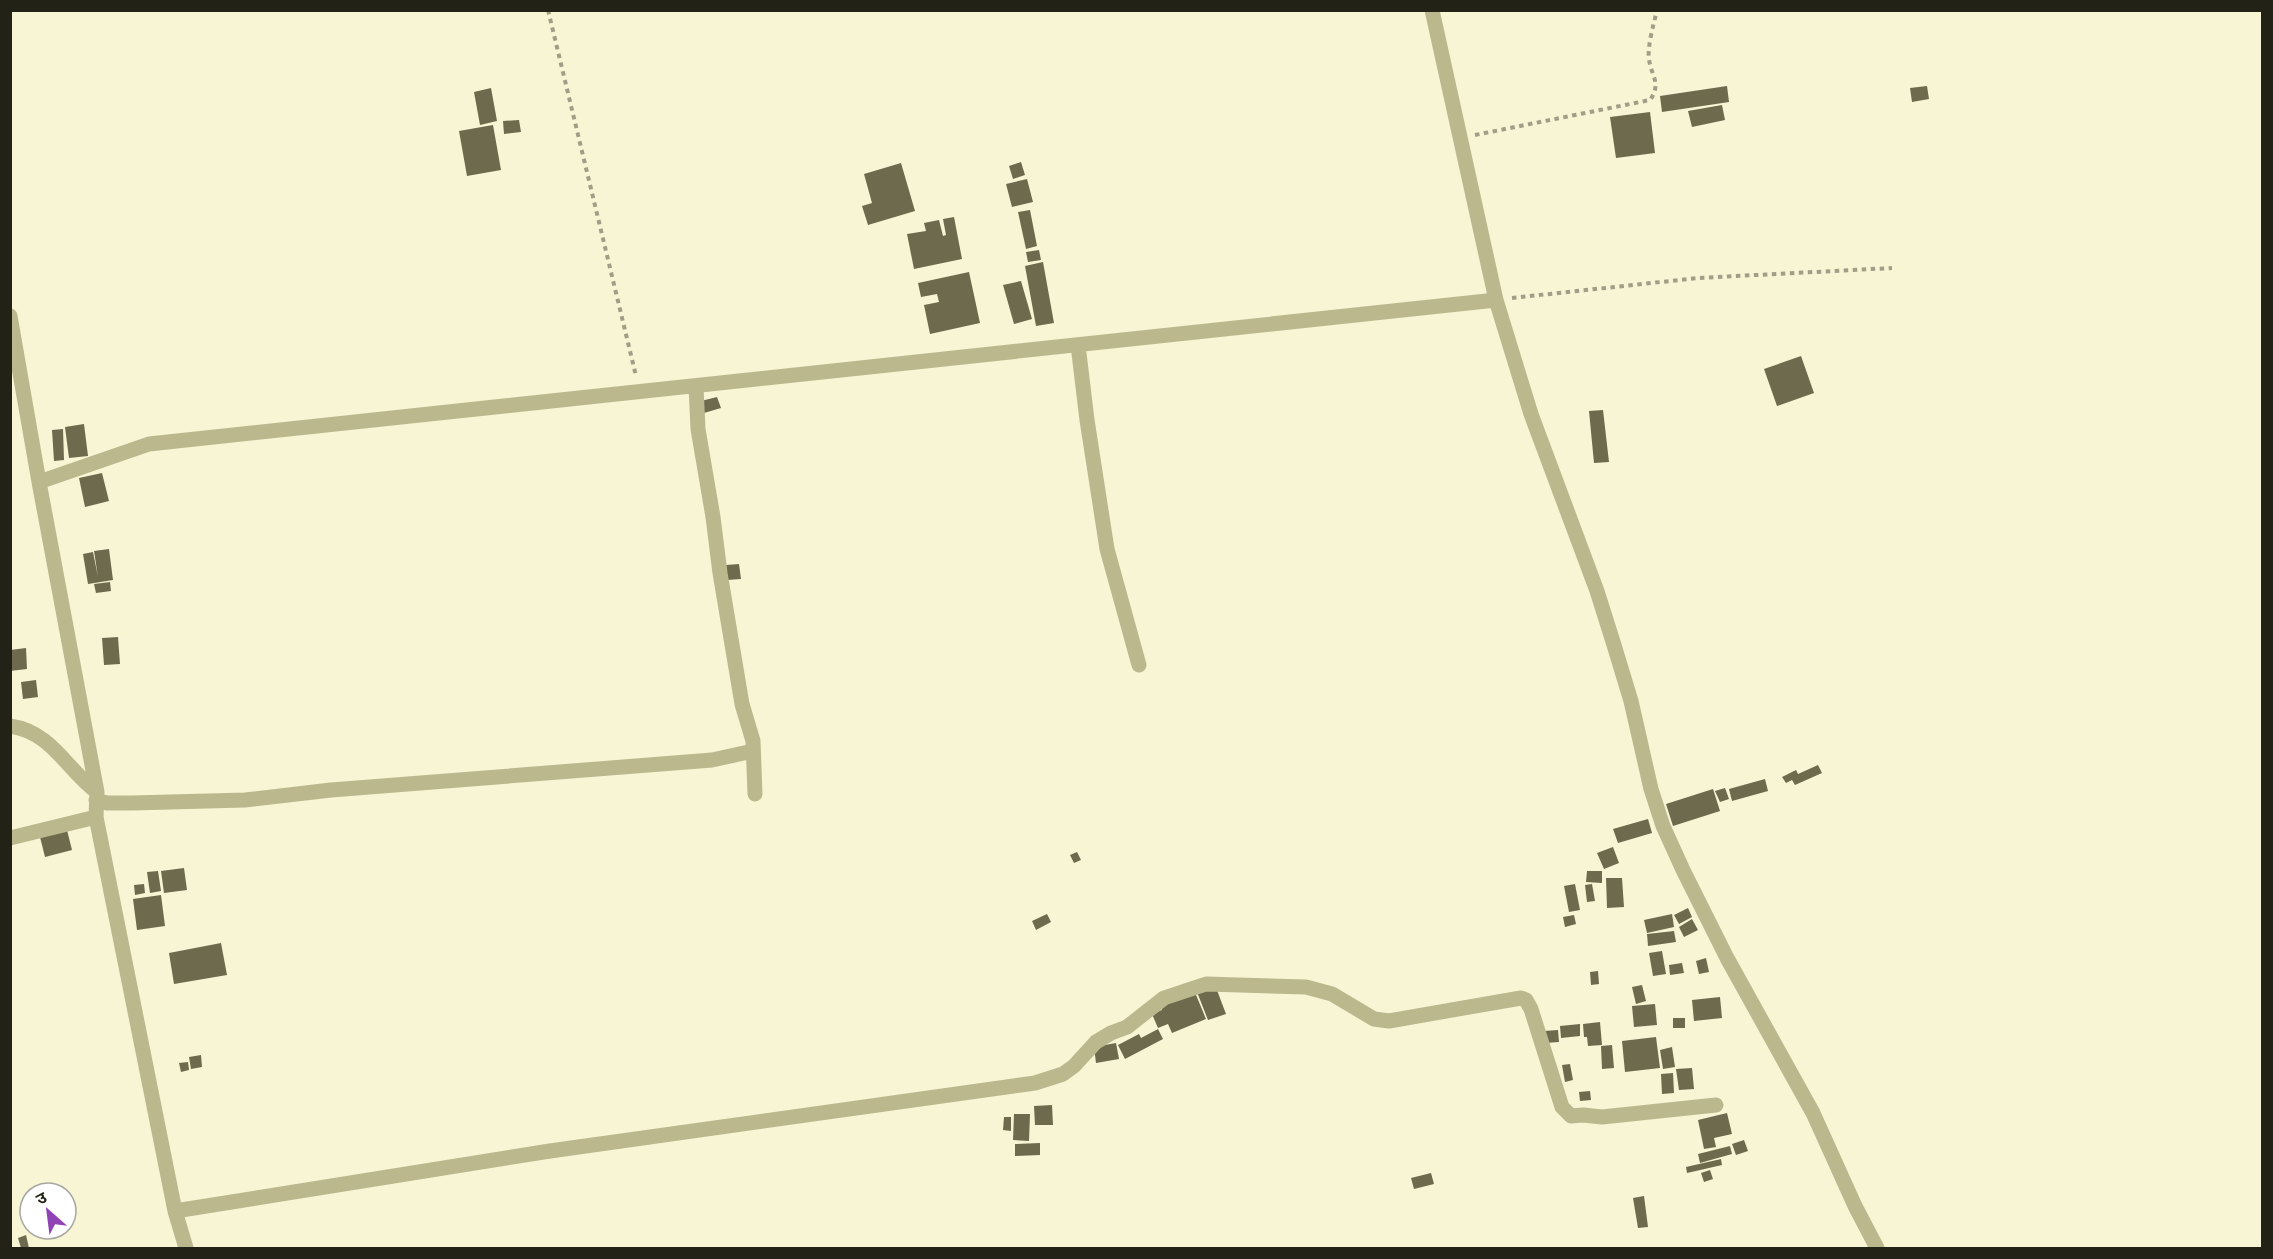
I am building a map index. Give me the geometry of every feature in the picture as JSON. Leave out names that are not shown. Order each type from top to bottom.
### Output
[{"type":"street","points":[[1432,10],[1496,300],[1531,414],[1611,634],[1651,789],[1663,826],[1727,958],[1813,1113],[1876,1248]]},
{"type":"street","points":[[39,482],[149,444],[1496,300]]},
{"type":"street","points":[[10,315],[96,796],[96,817],[175,1210],[186,1248]]},
{"type":"street","points":[[1078,345],[1107,549],[1139,665]]},
{"type":"street","points":[[696,386],[698,429],[720,573],[742,704],[753,741],[755,794]]},
{"type":"street","points":[[10,726],[46,740],[96,796],[107,803],[245,800],[331,790],[712,760],[753,751]]},
{"type":"street","points":[[10,838],[96,817]]},
{"type":"street","points":[[175,1210],[550,1151],[977,1089],[1035,1083],[1069,1070],[1096,1042],[1127,1027],[1164,998],[1206,984],[1306,987],[1332,994],[1374,1019],[1389,1022],[1521,998],[1526,1000],[1531,1009],[1562,1107],[1571,1116],[1602,1117],[1716,1106]]},
{"type":"path","points":[[548,10],[639,392]]},
{"type":"path","points":[[1460,138],[1650,100],[1656,92],[1648,57],[1657,10]]},
{"type":"path","points":[[1496,300],[1698,278],[1892,268]]},
{"type":"building","points":[[1727,86],[1729,102],[1662,112],[1660,96]]},
{"type":"building","points":[[1927,86],[1929,99],[1912,102],[1910,88]]},
{"type":"building","points":[[491,88],[497,121],[480,125],[474,92]]},
{"type":"building","points":[[1722,105],[1725,120],[1692,127],[1688,111]]},
{"type":"building","points":[[1650,112],[1655,153],[1616,158],[1610,117]]},
{"type":"building","points":[[519,120],[521,132],[504,134],[503,121]]},
{"type":"building","points":[[493,125],[501,170],[467,176],[459,131]]},
{"type":"building","points":[[1021,162],[1025,175],[1013,179],[1009,166]]},
{"type":"building","points":[[901,163],[915,211],[868,225],[862,206],[872,203],[864,174]]},
{"type":"building","points":[[1027,179],[1033,202],[1012,207],[1006,184]]},
{"type":"building","points":[[1030,210],[1037,246],[1026,249],[1018,212]]},
{"type":"building","points":[[954,217],[962,259],[914,269],[907,234],[926,231],[924,223],[939,220],[943,236],[946,235],[943,219]]},
{"type":"building","points":[[1039,250],[1041,260],[1028,262],[1026,252]]},
{"type":"building","points":[[1043,262],[1054,323],[1036,326],[1025,266]]},
{"type":"building","points":[[969,272],[980,323],[930,334],[924,305],[939,302],[937,294],[921,297],[918,283]]},
{"type":"building","points":[[1021,281],[1032,319],[1014,324],[1003,285]]},
{"type":"building","points":[[1801,356],[1814,393],[1777,406],[1764,369]]},
{"type":"building","points":[[717,397],[721,408],[704,413],[701,401]]},
{"type":"building","points":[[1603,410],[1609,462],[1594,463],[1589,411]]},
{"type":"building","points":[[84,424],[88,456],[69,458],[65,427]]},
{"type":"building","points":[[63,429],[64,460],[54,461],[52,430]]},
{"type":"building","points":[[102,473],[109,501],[85,507],[79,478]]},
{"type":"building","points":[[109,549],[113,580],[88,584],[83,554],[93,552],[98,577],[94,551]]},
{"type":"building","points":[[739,564],[741,579],[727,580],[726,565]]},
{"type":"building","points":[[110,582],[111,591],[96,593],[94,584]]},
{"type":"building","points":[[118,637],[120,664],[104,665],[102,638]]},
{"type":"building","points":[[26,648],[27,669],[10,671],[10,650]]},
{"type":"building","points":[[36,680],[38,697],[23,699],[21,682]]},
{"type":"building","points":[[1818,765],[1822,773],[1795,785],[1792,780],[1786,783],[1782,777],[1796,770],[1798,774]]},
{"type":"building","points":[[1765,779],[1768,791],[1732,801],[1729,789]]},
{"type":"building","points":[[1725,788],[1729,799],[1720,802],[1715,791]]},
{"type":"building","points":[[1713,789],[1720,811],[1673,826],[1666,804]]},
{"type":"building","points":[[1648,819],[1652,833],[1618,843],[1613,829]]},
{"type":"building","points":[[67,830],[72,850],[45,857],[40,837]]},
{"type":"building","points":[[1613,847],[1619,863],[1604,869],[1597,853]]},
{"type":"building","points":[[1077,852],[1081,860],[1074,863],[1070,855]]},
{"type":"building","points":[[184,868],[187,890],[164,893],[161,871]]},
{"type":"building","points":[[158,871],[161,891],[150,893],[147,872]]},
{"type":"building","points":[[1587,871],[1602,871],[1602,883],[1586,882]]},
{"type":"building","points":[[1606,878],[1622,878],[1624,907],[1607,908]]},
{"type":"building","points":[[144,884],[145,893],[135,895],[134,885]]},
{"type":"building","points":[[1575,884],[1580,910],[1569,912],[1564,886]]},
{"type":"building","points":[[1592,884],[1595,901],[1587,902],[1585,885]]},
{"type":"building","points":[[161,895],[165,926],[137,930],[133,899]]},
{"type":"building","points":[[1688,908],[1692,917],[1679,924],[1674,915]]},
{"type":"building","points":[[1047,914],[1051,922],[1036,930],[1032,921]]},
{"type":"building","points":[[1672,914],[1674,927],[1647,933],[1644,920]]},
{"type":"building","points":[[1574,915],[1576,924],[1565,927],[1563,917]]},
{"type":"building","points":[[1692,919],[1698,930],[1684,937],[1679,927]]},
{"type":"building","points":[[1674,931],[1676,942],[1648,946],[1647,934]]},
{"type":"building","points":[[221,943],[227,975],[174,984],[169,953]]},
{"type":"building","points":[[1662,951],[1666,974],[1653,976],[1649,953]]},
{"type":"building","points":[[1706,958],[1709,972],[1699,974],[1696,961]]},
{"type":"building","points":[[1682,963],[1684,973],[1670,975],[1669,965]]},
{"type":"building","points":[[1598,971],[1599,984],[1591,985],[1590,972]]},
{"type":"building","points":[[1215,985],[1226,1014],[1208,1020],[1197,992]]},
{"type":"building","points":[[1642,985],[1646,1001],[1636,1004],[1632,987]]},
{"type":"building","points":[[1194,990],[1206,1019],[1172,1033],[1168,1024],[1158,1028],[1152,1014],[1162,1010],[1160,1003]]},
{"type":"building","points":[[1720,997],[1722,1018],[1694,1021],[1692,1000]]},
{"type":"building","points":[[1655,1004],[1657,1025],[1634,1027],[1632,1006]]},
{"type":"building","points":[[1673,1018],[1685,1018],[1685,1028],[1673,1028]]},
{"type":"building","points":[[1600,1022],[1602,1045],[1588,1046],[1587,1037],[1584,1037],[1583,1024]]},
{"type":"building","points":[[1580,1024],[1580,1036],[1561,1038],[1560,1026]]},
{"type":"building","points":[[1158,1029],[1163,1039],[1125,1059],[1118,1045],[1139,1034],[1141,1038]]},
{"type":"building","points":[[1558,1030],[1559,1042],[1545,1043],[1544,1031]]},
{"type":"building","points":[[1656,1037],[1660,1068],[1625,1072],[1622,1041]]},
{"type":"building","points":[[1116,1043],[1119,1059],[1096,1063],[1094,1047]]},
{"type":"building","points":[[1612,1045],[1614,1068],[1602,1069],[1601,1046]]},
{"type":"building","points":[[1672,1047],[1675,1067],[1663,1069],[1660,1050]]},
{"type":"building","points":[[201,1055],[202,1067],[191,1069],[189,1057]]},
{"type":"building","points":[[188,1062],[189,1070],[181,1072],[179,1063]]},
{"type":"building","points":[[1570,1064],[1573,1080],[1565,1082],[1562,1065]]},
{"type":"building","points":[[1692,1068],[1694,1089],[1679,1090],[1676,1069]]},
{"type":"building","points":[[1673,1073],[1674,1093],[1662,1094],[1661,1074]]},
{"type":"building","points":[[1590,1091],[1591,1100],[1580,1101],[1579,1092]]},
{"type":"building","points":[[1052,1105],[1053,1125],[1035,1125],[1034,1106]]},
{"type":"building","points":[[1727,1113],[1732,1134],[1714,1138],[1716,1147],[1704,1149],[1698,1120]]},
{"type":"building","points":[[1014,1114],[1030,1114],[1029,1141],[1013,1140]]},
{"type":"building","points":[[1004,1117],[1011,1117],[1011,1131],[1003,1130]]},
{"type":"building","points":[[1744,1140],[1748,1151],[1736,1155],[1732,1144]]},
{"type":"building","points":[[1040,1143],[1040,1155],[1015,1156],[1015,1144]]},
{"type":"building","points":[[1730,1146],[1732,1154],[1700,1163],[1698,1154]]},
{"type":"building","points":[[1721,1159],[1722,1165],[1687,1173],[1686,1167]]},
{"type":"building","points":[[1710,1170],[1713,1179],[1704,1182],[1701,1173]]},
{"type":"building","points":[[1431,1173],[1434,1184],[1414,1189],[1411,1178]]},
{"type":"building","points":[[1644,1196],[1648,1227],[1638,1228],[1633,1198]]},
{"type":"building","points":[[19,1241],[27,1241],[29,1248],[21,1248]]}]
